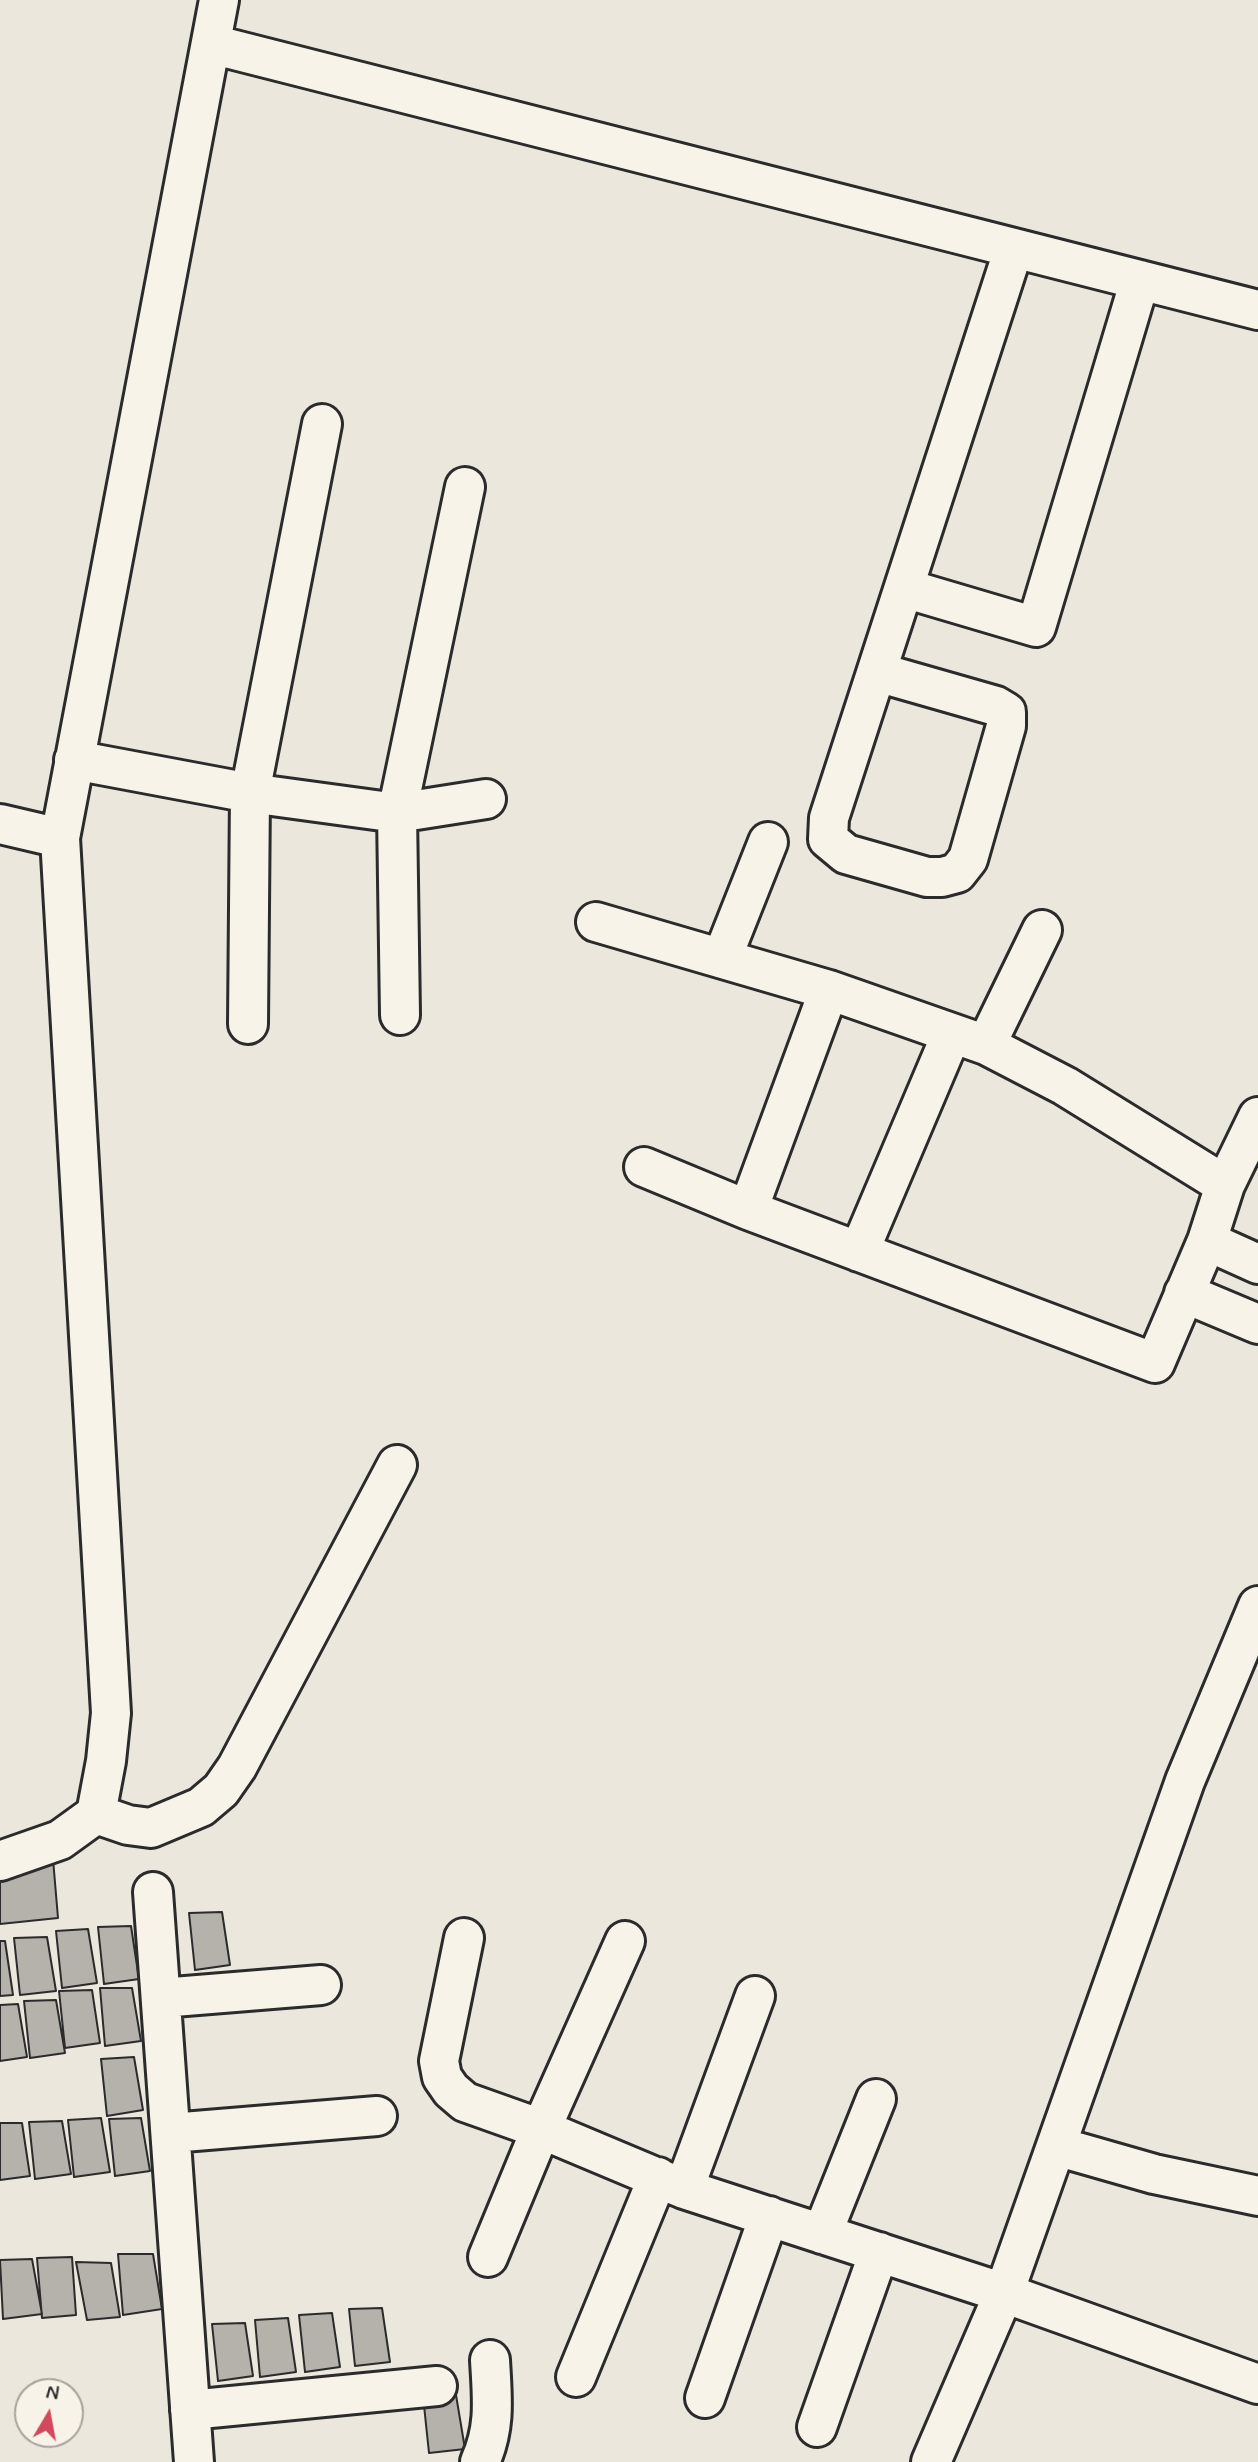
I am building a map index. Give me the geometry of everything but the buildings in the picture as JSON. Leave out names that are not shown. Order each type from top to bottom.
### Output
[{"type":"street","points":[[0,1861],[60,1840],[96,1814],[107,1761],[111,1713],[60,838],[219,0]]},
{"type":"street","points":[[211,44],[1258,310]]},
{"type":"street","points":[[877,672],[996,706],[1006,712],[1006,726],[974,840],[968,859],[957,873],[927,877],[846,854],[828,839],[829,818],[1014,248]]},
{"type":"street","points":[[904,588],[1036,627],[1140,280]]},
{"type":"street","points":[[248,1024],[250,793],[323,424]]},
{"type":"street","points":[[400,1015],[397,813],[465,487]]},
{"type":"street","points":[[75,760],[250,793],[397,813],[486,799]]},
{"type":"street","points":[[0,824],[60,838]]},
{"type":"street","points":[[722,958],[768,842]]},
{"type":"street","points":[[596,922],[829,990],[969,1039],[1065,1086],[1225,1185]]},
{"type":"street","points":[[859,1252],[969,1039],[1042,930]]},
{"type":"street","points":[[748,1210],[829,990]]},
{"type":"street","points":[[644,1167],[748,1210],[1155,1363],[1206,1241],[1225,1185],[1258,1116]]},
{"type":"street","points":[[1206,1241],[1258,1264]]},
{"type":"street","points":[[1184,1293],[1258,1324]]},
{"type":"street","points":[[96,1814],[128,1825],[151,1828],[201,1807],[221,1790],[237,1767],[397,1465]]},
{"type":"street","points":[[931,2462],[1004,2293],[1185,1781],[1258,1606]]},
{"type":"street","points":[[153,1892],[194,2462]]},
{"type":"street","points":[[464,1938],[439,2061],[442,2077],[451,2090],[465,2102],[541,2129],[671,2183],[1004,2293],[1258,2384]]},
{"type":"street","points":[[488,2257],[541,2129],[625,1941]]},
{"type":"street","points":[[161,1998],[321,1985]]},
{"type":"street","points":[[576,2377],[671,2183],[755,1996]]},
{"type":"street","points":[[822,2234],[876,2099]]},
{"type":"street","points":[[171,2133],[377,2116]]},
{"type":"street","points":[[1056,2146],[1154,2174],[1258,2196]]},
{"type":"street","points":[[705,2398],[769,2216]]},
{"type":"street","points":[[817,2427],[879,2252]]},
{"type":"street","points":[[480,2462],[493,2422],[490,2360]]},
{"type":"street","points":[[190,2410],[437,2386]]}]
